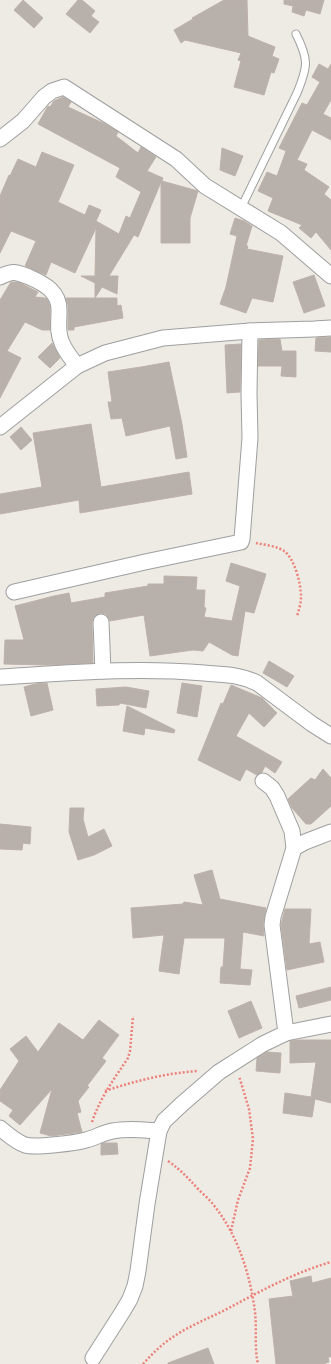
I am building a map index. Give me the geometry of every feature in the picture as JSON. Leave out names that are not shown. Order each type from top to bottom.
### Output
[{"type":"street","points":[[0,139],[23,121],[44,97],[52,91],[64,88],[176,159],[205,186],[281,232],[331,276]]},
{"type":"street","points":[[0,277],[8,272],[15,272],[43,283],[53,292],[57,299],[59,310],[58,322],[61,342],[77,366]]},
{"type":"street","points":[[0,427],[77,366],[105,353],[163,338],[250,331],[314,330],[331,328]]},
{"type":"street","points":[[14,592],[152,560],[238,543],[242,540],[250,438],[250,331]]},
{"type":"street","points":[[101,622],[103,671]]},
{"type":"street","points":[[1,677],[103,671],[190,672],[223,674],[248,678],[331,736]]},
{"type":"street","points":[[263,781],[272,788],[277,796],[292,831],[294,848],[273,916],[272,925],[286,1033]]},
{"type":"street","points":[[294,848],[331,832]]},
{"type":"street","points":[[93,1358],[130,1299],[135,1286],[159,1131],[164,1121],[229,1066],[263,1044],[286,1033],[331,1024]]},
{"type":"street","points":[[0,1128],[27,1146],[66,1144],[86,1140],[112,1131],[135,1129],[159,1131]]},
{"type":"lane","points":[[241,208],[303,78],[306,56],[296,34]]},
{"type":"path","points":[[242,540],[281,549],[288,554],[294,563],[298,574],[301,596],[297,616]]},
{"type":"path","points":[[86,1140],[96,1110],[105,1092],[128,1058],[133,1016]]},
{"type":"path","points":[[105,1092],[141,1080],[183,1072],[229,1066],[249,1110],[253,1139],[250,1168],[238,1200],[231,1232]]},
{"type":"path","points":[[166,1160],[186,1174],[212,1203],[231,1232],[242,1256],[252,1294],[255,1314],[255,1338],[258,1364]]},
{"type":"path","points":[[144,1364],[172,1337],[252,1294],[303,1271],[331,1262]]},
{"type":"building","points":[[23,0],[43,18],[34,28],[14,10]]},
{"type":"building","points":[[78,0],[82,0],[95,11],[91,16],[99,22],[90,33],[66,14]]},
{"type":"building","points":[[224,0],[247,0],[248,36],[275,47],[272,56],[279,59],[274,73],[271,72],[264,95],[234,87],[241,61],[238,60],[241,53],[185,40],[181,43],[174,30]]},
{"type":"building","points":[[284,0],[324,0],[320,14],[306,10],[304,16],[292,12],[293,6],[284,4]]},
{"type":"building","points":[[319,64],[328,69],[331,64],[331,100],[323,114],[331,118],[331,140],[312,130],[297,160],[307,164],[304,170],[329,187],[324,194],[331,200],[331,250],[316,232],[311,238],[299,228],[302,225],[268,211],[273,198],[258,191],[267,172],[277,176],[286,151],[279,148],[302,103],[307,105],[320,82],[312,77]]},
{"type":"building","points":[[63,97],[71,102],[68,107],[103,123],[118,132],[116,136],[138,153],[141,147],[156,157],[147,171],[163,178],[162,181],[198,191],[190,218],[190,243],[161,243],[161,182],[138,237],[134,235],[109,276],[118,276],[117,294],[102,287],[95,298],[95,283],[81,276],[95,276],[96,228],[75,273],[51,262],[46,275],[25,266],[36,241],[11,231],[0,253],[0,196],[18,159],[36,167],[42,152],[74,165],[58,202],[85,215],[89,205],[101,210],[96,221],[119,234],[126,216],[130,218],[141,192],[116,177],[120,168],[38,124],[48,106],[50,107],[54,101]]},
{"type":"building","points":[[222,148],[243,156],[235,176],[220,170]]},
{"type":"building","points":[[235,218],[252,226],[246,246],[248,246],[247,249],[283,256],[273,302],[252,298],[246,313],[220,304],[226,287],[237,236],[230,234]]},
{"type":"building","points":[[314,275],[325,306],[304,313],[293,282]]},
{"type":"building","points":[[11,282],[18,282],[38,292],[35,297],[47,299],[50,306],[50,330],[42,330],[25,322],[7,351],[21,358],[0,398],[0,300]]},
{"type":"building","points":[[66,298],[117,298],[117,306],[121,305],[123,318],[74,327],[74,330],[68,330],[68,305]]},
{"type":"building","points":[[331,337],[331,352],[315,351],[316,338]]},
{"type":"building","points":[[280,339],[282,351],[296,351],[296,377],[281,376],[282,366],[258,366],[259,340]]},
{"type":"building","points":[[52,343],[60,358],[50,368],[38,357]]},
{"type":"building","points":[[241,344],[240,392],[227,393],[225,345]]},
{"type":"building","points":[[169,362],[182,424],[187,457],[176,459],[170,426],[126,436],[122,418],[111,419],[108,402],[112,402],[108,372]]},
{"type":"building","points":[[91,424],[101,487],[189,472],[192,494],[80,513],[79,500],[0,514],[0,494],[42,487],[33,433]]},
{"type":"building","points":[[21,427],[32,440],[21,450],[10,437]]},
{"type":"building","points":[[231,563],[266,574],[254,613],[245,611],[238,656],[232,655],[209,642],[203,651],[193,650],[150,656],[144,615],[110,621],[106,614],[101,613],[93,618],[92,622],[93,663],[47,665],[4,664],[5,640],[24,640],[15,606],[69,593],[71,603],[105,597],[105,593],[148,586],[148,584],[164,584],[164,576],[197,577],[196,590],[205,590],[204,607],[206,608],[204,617],[232,621],[240,586],[226,581]]},
{"type":"building","points":[[269,661],[294,676],[287,687],[263,673]]},
{"type":"building","points":[[47,683],[53,710],[31,716],[24,687]]},
{"type":"building","points":[[182,683],[202,686],[197,717],[177,713]]},
{"type":"building","points":[[231,685],[262,698],[277,713],[264,727],[249,713],[236,736],[282,762],[275,773],[265,766],[262,772],[257,775],[246,769],[240,781],[198,760],[221,703],[223,704]]},
{"type":"building","points":[[126,687],[149,691],[146,708],[120,703],[119,705],[97,706],[96,689]]},
{"type":"building","points":[[127,706],[175,730],[174,733],[145,728],[144,735],[123,731]]},
{"type":"building","points":[[323,769],[331,778],[331,806],[311,824],[306,824],[292,808],[288,799],[311,778],[315,780]]},
{"type":"building","points":[[70,808],[84,808],[83,819],[88,837],[104,829],[112,846],[94,855],[78,860],[69,832]]},
{"type":"building","points":[[0,824],[31,827],[30,844],[23,843],[22,850],[0,849]]},
{"type":"building","points":[[212,870],[220,899],[266,908],[263,924],[264,936],[243,932],[240,969],[252,970],[250,985],[220,983],[221,967],[223,967],[225,938],[184,938],[179,974],[159,971],[164,935],[133,938],[131,908],[183,904],[184,902],[203,905],[194,875]]},
{"type":"building","points":[[285,909],[311,909],[309,944],[320,942],[324,962],[287,970],[281,925]]},
{"type":"building","points":[[331,987],[331,1000],[299,1008],[296,996]]},
{"type":"building","points":[[251,1001],[262,1028],[239,1038],[228,1011]]},
{"type":"building","points":[[99,1020],[119,1035],[102,1058],[106,1061],[87,1086],[89,1087],[78,1101],[81,1112],[77,1113],[82,1132],[51,1136],[40,1133],[52,1089],[20,1125],[9,1116],[13,1110],[0,1101],[0,1090],[19,1061],[10,1049],[26,1036],[38,1052],[59,1023],[83,1040]]},
{"type":"building","points":[[331,1040],[331,1103],[315,1099],[312,1117],[283,1113],[285,1093],[311,1097],[316,1062],[290,1063],[290,1041]]},
{"type":"building","points":[[267,1052],[281,1053],[280,1073],[256,1071],[257,1058]]},
{"type":"building","points":[[117,1143],[118,1154],[101,1155],[101,1144]]},
{"type":"building","points":[[311,1276],[312,1283],[331,1278],[331,1357],[328,1357],[329,1362],[323,1364],[276,1364],[269,1299],[293,1296],[290,1281]]},
{"type":"building","points":[[208,1348],[214,1364],[168,1364],[168,1363]]}]
